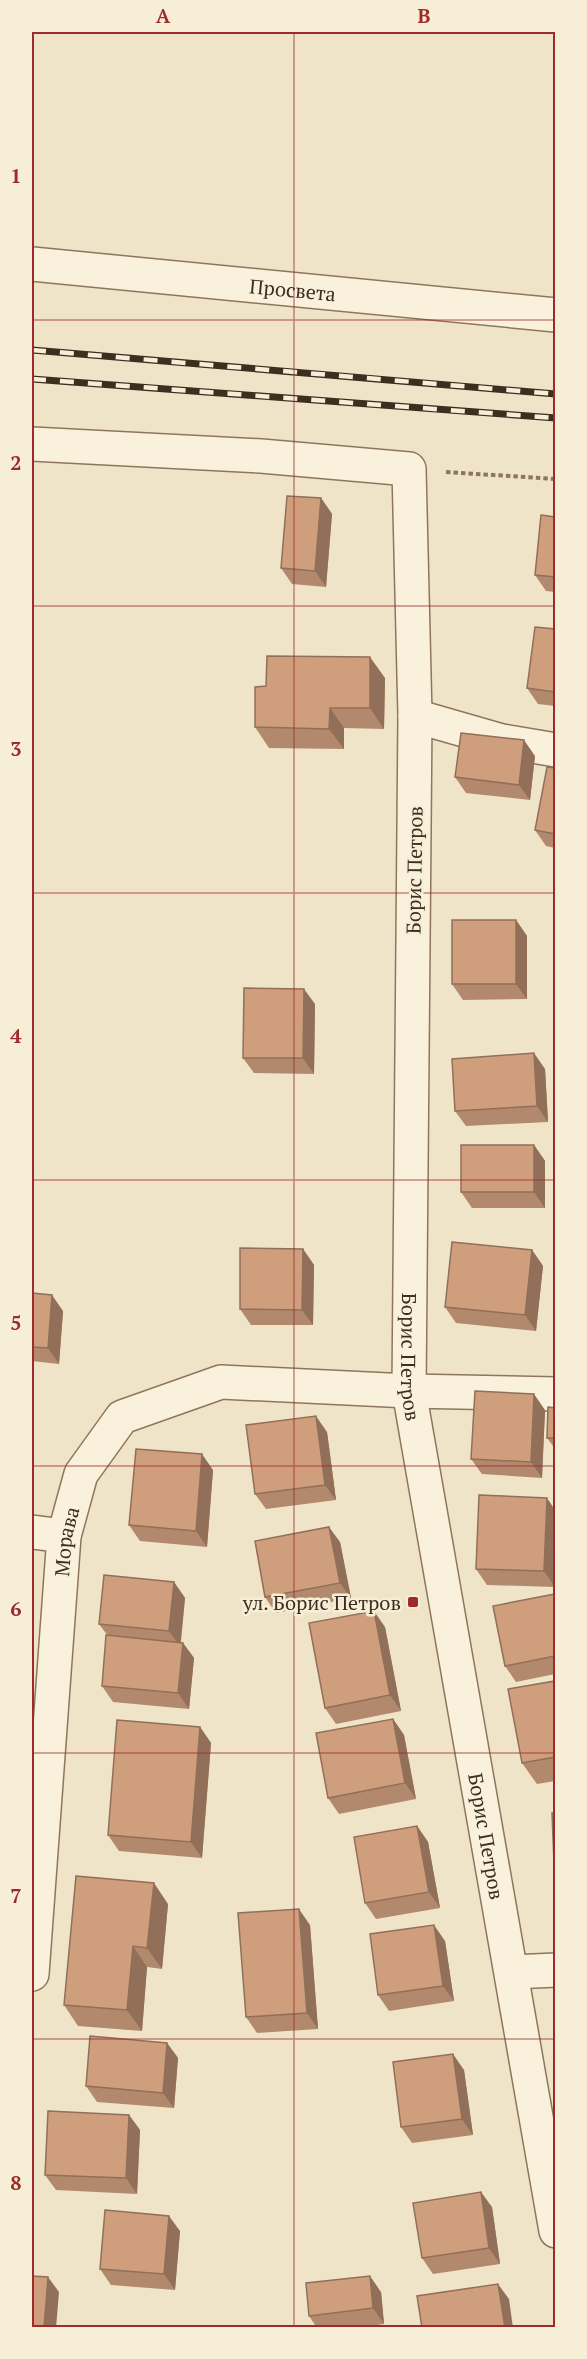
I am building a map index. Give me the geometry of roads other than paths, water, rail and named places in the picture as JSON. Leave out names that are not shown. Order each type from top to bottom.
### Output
[{"type":"street","name":"Просвета","points":[[32,264],[555,315]]},
{"type":"street","name":"Борис Петров","points":[[32,444],[261,456],[409,469],[415,716],[409,1391],[512,1972],[555,2231]]},
{"type":"street","points":[[415,716],[502,741],[555,750]]},
{"type":"street","name":"Морава","points":[[32,1974],[64,1536],[81,1474],[122,1417],[221,1382],[409,1391],[555,1394]]},
{"type":"street","points":[[32,1532],[64,1536]]},
{"type":"street","points":[[512,1972],[555,1970]]},
{"type":"railway","points":[[32,350],[556,394]]},
{"type":"railway","points":[[32,379],[556,418]]},
{"type":"place","name":"ул. Борис Петров","points":[[413,1602]]}]
